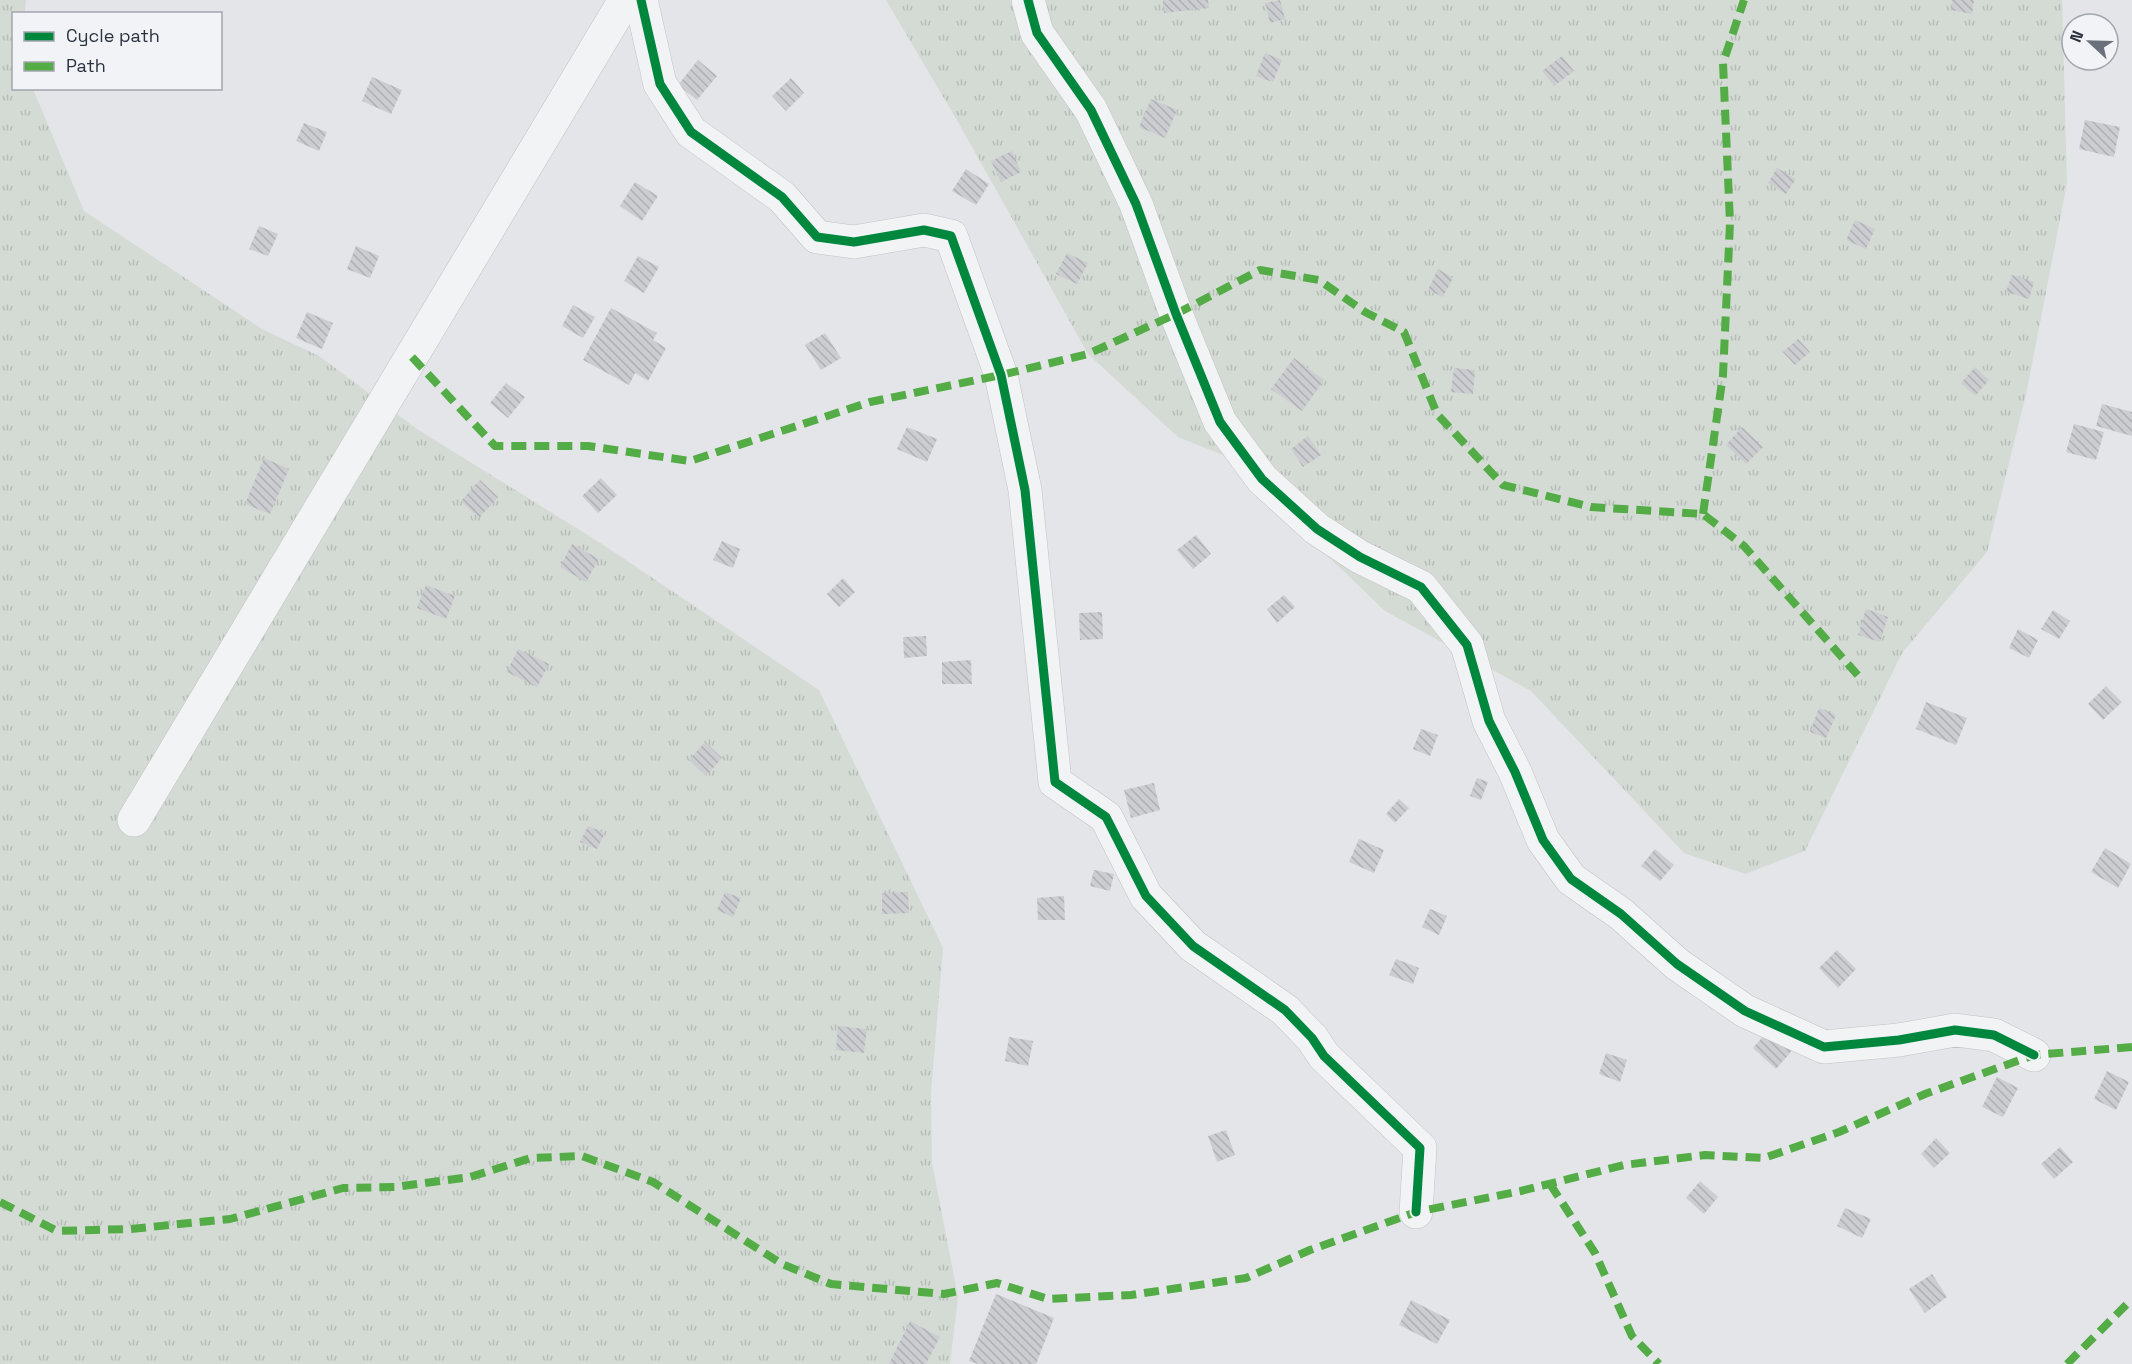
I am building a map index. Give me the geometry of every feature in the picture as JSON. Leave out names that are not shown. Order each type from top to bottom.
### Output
[{"type":"street","points":[[134,820],[625,0]]},
{"type":"street","points":[[641,0],[660,84],[690,132],[782,197],[817,237],[854,242],[924,230],[951,236],[1001,375],[1025,490],[1055,782],[1106,817],[1146,896],[1193,946],[1285,1010],[1312,1038],[1324,1056],[1420,1148],[1416,1212]]},
{"type":"street","points":[[1028,0],[1037,33],[1091,110],[1136,204],[1176,314],[1220,422],[1262,478],[1317,529],[1360,557],[1421,587],[1467,645],[1489,721],[1515,772],[1543,840],[1571,879],[1621,914],[1677,964],[1745,1011],[1824,1047],[1899,1040],[1955,1030],[1994,1035],[2034,1055]]},
{"type":"green space","points":[[0,0],[26,0],[25,12],[12,12],[12,90],[33,90],[84,211],[262,329],[319,356],[417,429],[602,544],[819,690],[943,948],[931,1093],[932,1163],[958,1297],[950,1364],[0,1364]]},
{"type":"green space","points":[[886,0],[2062,0],[2060,72],[2064,72],[2067,183],[2027,390],[1987,552],[1902,653],[1805,851],[1745,874],[1684,853],[1531,691],[1385,611],[1311,540],[1243,463],[1178,437],[1088,354],[958,122]]},
{"type":"building","points":[[1163,0],[1208,0],[1209,8],[1164,13]]},
{"type":"building","points":[[1280,0],[1285,19],[1270,23],[1265,3]]},
{"type":"building","points":[[1952,0],[1974,0],[1972,14],[1951,10]]},
{"type":"building","points":[[1265,53],[1282,60],[1273,82],[1256,76]]},
{"type":"building","points":[[1562,56],[1574,71],[1554,86],[1542,71]]},
{"type":"building","points":[[698,60],[717,76],[697,100],[678,85]]},
{"type":"building","points":[[372,77],[402,90],[391,114],[362,101]]},
{"type":"building","points":[[791,78],[804,93],[786,111],[772,96]]},
{"type":"building","points":[[1151,99],[1177,110],[1165,138],[1139,127]]},
{"type":"building","points":[[2085,120],[2120,127],[2114,157],[2079,149]]},
{"type":"building","points":[[304,123],[327,132],[319,151],[296,141]]},
{"type":"building","points":[[1012,151],[1021,172],[1001,182],[991,161]]},
{"type":"building","points":[[1777,168],[1796,179],[1786,194],[1768,183]]},
{"type":"building","points":[[966,169],[989,184],[976,205],[952,191]]},
{"type":"building","points":[[635,182],[658,196],[642,221],[620,206]]},
{"type":"building","points":[[1855,220],[1875,229],[1866,249],[1846,240]]},
{"type":"building","points":[[259,226],[278,234],[268,256],[249,249]]},
{"type":"building","points":[[356,246],[379,256],[370,278],[347,269]]},
{"type":"building","points":[[1067,253],[1088,263],[1077,284],[1056,274]]},
{"type":"building","points":[[638,256],[659,267],[644,293],[624,281]]},
{"type":"building","points":[[1438,269],[1453,278],[1443,297],[1428,290]]},
{"type":"building","points":[[2012,275],[2034,282],[2029,299],[2006,292]]},
{"type":"building","points":[[573,305],[595,317],[583,338],[562,326]]},
{"type":"building","points":[[611,308],[657,333],[653,340],[666,348],[648,381],[635,373],[629,385],[583,360]]},
{"type":"building","points":[[307,312],[333,323],[322,349],[296,338]]},
{"type":"building","points":[[825,333],[841,358],[821,370],[805,345]]},
{"type":"building","points":[[1798,339],[1810,352],[1795,365],[1783,352]]},
{"type":"building","points":[[1294,358],[1324,380],[1302,411],[1271,389]]},
{"type":"building","points":[[1975,367],[1989,380],[1975,396],[1961,383]]},
{"type":"building","points":[[1454,368],[1475,370],[1473,394],[1451,392]]},
{"type":"building","points":[[506,383],[525,397],[508,418],[490,403]]},
{"type":"building","points":[[2102,404],[2132,412],[2132,436],[2096,426]]},
{"type":"building","points":[[2074,424],[2104,432],[2096,460],[2066,452]]},
{"type":"building","points":[[907,427],[937,439],[927,462],[897,449]]},
{"type":"building","points":[[1742,427],[1763,447],[1746,464],[1726,445]]},
{"type":"building","points":[[1308,436],[1321,455],[1303,467],[1291,449]]},
{"type":"building","points":[[264,458],[289,469],[270,514],[245,504]]},
{"type":"building","points":[[601,478],[617,495],[598,513],[582,496]]},
{"type":"building","points":[[480,480],[498,497],[479,518],[461,501]]},
{"type":"building","points":[[1196,535],[1211,554],[1193,569],[1177,550]]},
{"type":"building","points":[[722,541],[740,549],[733,568],[713,560]]},
{"type":"building","points":[[572,544],[599,559],[586,582],[560,567]]},
{"type":"building","points":[[843,578],[855,592],[839,607],[827,594]]},
{"type":"building","points":[[426,585],[455,596],[446,619],[417,608]]},
{"type":"building","points":[[1284,595],[1295,607],[1277,623],[1267,609]]},
{"type":"building","points":[[1866,609],[1888,617],[1880,642],[1858,635]]},
{"type":"building","points":[[2053,610],[2070,621],[2059,639],[2041,629]]},
{"type":"building","points":[[1102,612],[1103,639],[1080,640],[1079,613]]},
{"type":"building","points":[[2018,629],[2038,640],[2029,658],[2009,648]]},
{"type":"building","points":[[926,636],[927,656],[904,658],[903,637]]},
{"type":"building","points":[[518,649],[549,664],[537,687],[507,672]]},
{"type":"building","points":[[971,660],[972,684],[942,684],[942,662]]},
{"type":"building","points":[[2106,686],[2122,702],[2103,720],[2088,704]]},
{"type":"building","points":[[1926,702],[1967,718],[1956,745],[1916,729]]},
{"type":"building","points":[[1819,708],[1836,715],[1826,738],[1810,732]]},
{"type":"building","points":[[1421,729],[1438,735],[1430,756],[1413,749]]},
{"type":"building","points":[[705,742],[722,758],[706,776],[689,760]]},
{"type":"building","points":[[1477,778],[1488,782],[1481,800],[1470,796]]},
{"type":"building","points":[[1154,783],[1160,810],[1131,818],[1124,790]]},
{"type":"building","points":[[1399,799],[1409,808],[1395,823],[1386,814]]},
{"type":"building","points":[[588,826],[605,833],[597,849],[580,842]]},
{"type":"building","points":[[1359,839],[1384,850],[1374,873],[1349,862]]},
{"type":"building","points":[[2105,848],[2131,864],[2118,888],[2091,872]]},
{"type":"building","points":[[1655,849],[1674,865],[1660,881],[1641,866]]},
{"type":"building","points":[[1094,870],[1114,874],[1110,891],[1090,886]]},
{"type":"building","points":[[725,892],[741,898],[733,917],[717,910]]},
{"type":"building","points":[[908,892],[909,913],[882,914],[882,893]]},
{"type":"building","points":[[1064,896],[1065,920],[1038,920],[1037,898]]},
{"type":"building","points":[[1430,909],[1447,916],[1439,935],[1422,927]]},
{"type":"building","points":[[1837,950],[1856,969],[1838,988],[1819,968]]},
{"type":"building","points":[[1396,959],[1419,968],[1413,984],[1389,975]]},
{"type":"building","points":[[838,1026],[867,1029],[864,1053],[836,1050]]},
{"type":"building","points":[[1771,1027],[1795,1047],[1776,1069],[1753,1048]]},
{"type":"building","points":[[1009,1037],[1033,1041],[1028,1066],[1005,1061]]},
{"type":"building","points":[[1606,1053],[1627,1060],[1620,1082],[1599,1074]]},
{"type":"building","points":[[2107,1071],[2129,1082],[2116,1110],[2094,1099]]},
{"type":"building","points":[[1997,1077],[2018,1088],[2003,1117],[1982,1107]]},
{"type":"building","points":[[1226,1130],[1235,1155],[1217,1162],[1208,1136]]},
{"type":"building","points":[[1936,1138],[1950,1153],[1934,1168],[1921,1154]]},
{"type":"building","points":[[2060,1147],[2073,1162],[2054,1179],[2041,1164]]},
{"type":"building","points":[[1700,1181],[1718,1197],[1704,1214],[1686,1198]]},
{"type":"building","points":[[1845,1208],[1871,1219],[1862,1238],[1837,1226]]},
{"type":"building","points":[[1932,1274],[1947,1297],[1925,1313],[1909,1289]]},
{"type":"building","points":[[996,1294],[1054,1318],[1036,1364],[978,1364],[969,1361]]},
{"type":"building","points":[[1411,1300],[1450,1320],[1437,1344],[1399,1325]]},
{"type":"building","points":[[910,1321],[940,1337],[926,1364],[889,1364]]},
{"type":"marked path","points":[[1703,514],[1723,375],[1730,223],[1723,63],[1744,0]]},
{"type":"marked path","points":[[412,357],[495,446],[588,446],[690,461],[870,402],[1001,375],[1088,354],[1176,314],[1260,270],[1319,280],[1365,312],[1404,332],[1437,414],[1503,485],[1591,507],[1703,514],[1744,546],[1862,680]]},
{"type":"marked path","points":[[0,1202],[57,1231],[130,1229],[230,1219],[343,1188],[395,1187],[470,1177],[531,1158],[582,1156],[653,1182],[782,1264],[831,1284],[944,1294],[997,1283],[1048,1299],[1131,1295],[1246,1278],[1310,1250],[1416,1212],[1521,1191],[1624,1165],[1705,1155],[1764,1158],[1839,1132],[1925,1094],[2034,1055],[2132,1047]]},
{"type":"marked path","points":[[1550,1184],[1595,1253],[1632,1336],[1659,1364]]},
{"type":"marked path","points":[[2067,1364],[2132,1299]]},
{"type":"cycle path","points":[[641,0],[660,84],[691,132],[782,197],[817,237],[854,242],[924,230],[951,236],[1001,375],[1025,490],[1055,782],[1106,817],[1146,896],[1193,946],[1285,1010],[1312,1038],[1324,1056],[1420,1148],[1416,1212]]},
{"type":"cycle path","points":[[1028,0],[1037,33],[1091,110],[1136,204],[1176,314],[1220,422],[1262,479],[1317,529],[1360,557],[1421,587],[1467,645],[1489,721],[1515,772],[1543,840],[1571,879],[1621,914],[1677,964],[1745,1011],[1824,1047],[1899,1040],[1955,1030],[1994,1035],[2034,1055]]}]
